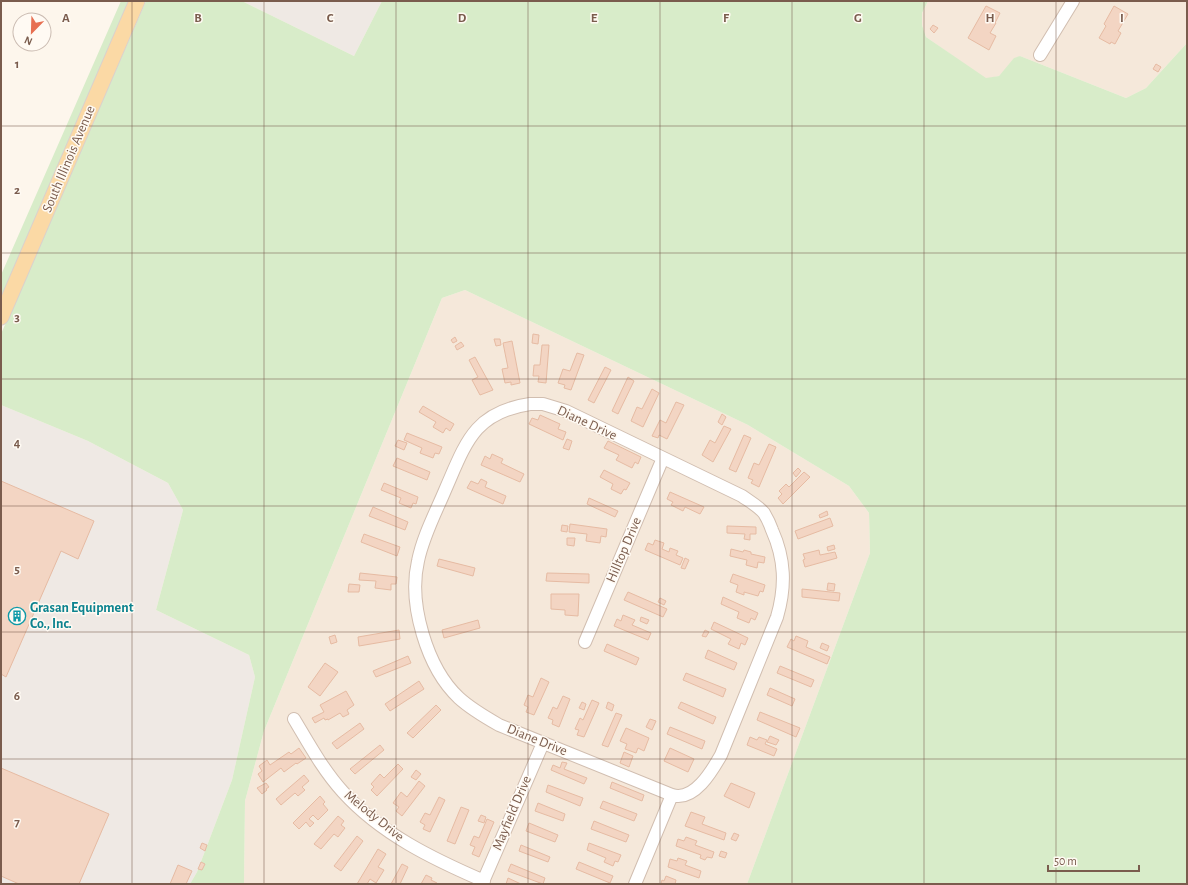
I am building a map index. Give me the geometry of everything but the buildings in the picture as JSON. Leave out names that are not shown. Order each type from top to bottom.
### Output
[{"type":"main road","name":"South Illinois Avenue","points":[[1,317],[138,1]]},
{"type":"street","points":[[1040,55],[1073,1]]},
{"type":"street","name":"Diane Drive","points":[[530,404],[543,404],[566,411],[742,496],[754,504],[763,513],[776,538],[780,552],[783,577],[781,603],[777,617],[721,755],[701,785],[691,792],[681,796],[672,795],[543,743],[499,725],[479,713],[458,697],[440,675],[425,643],[417,611],[415,578],[422,543],[468,440],[475,430],[484,422],[506,409],[530,404]]},
{"type":"street","name":"Hilltop Drive","points":[[585,642],[663,458]]},
{"type":"street","name":"Melody Drive","points":[[294,719],[321,764],[357,806],[397,837],[483,882]]},
{"type":"street","name":"Mayfield Drive","points":[[483,882],[543,743]]},
{"type":"street","points":[[635,884],[672,795]]},
{"type":"shaded area","points":[[242,1],[382,1],[354,56]]},
{"type":"shaded area","points":[[928,1],[1187,1],[1187,43],[1146,88],[1126,98],[1020,56],[999,76],[986,79],[926,37],[922,25],[922,13]]},
{"type":"shaded area","points":[[465,290],[748,425],[849,486],[869,513],[870,553],[747,884],[244,884],[245,801],[264,731],[442,298]]},
{"type":"shaded area","points":[[1,405],[88,441],[168,483],[183,510],[156,610],[249,655],[255,677],[232,780],[197,872],[190,884],[1,884]]},
{"type":"green space","points":[[121,1],[130,1],[1,301],[1,275]]},
{"type":"green space","points":[[146,1],[242,1],[354,56],[382,1],[928,1],[922,13],[922,25],[926,37],[986,78],[999,76],[1014,58],[1020,56],[1126,98],[1146,88],[1187,43],[1187,884],[747,884],[870,553],[869,513],[849,486],[748,425],[465,290],[442,298],[264,731],[245,801],[244,884],[190,884],[197,872],[232,780],[255,677],[249,655],[156,610],[183,510],[168,483],[88,441],[1,405],[1,334]]},
{"type":"place","name":"Grasan Equipment Co., Inc.","points":[[17,616]]}]
